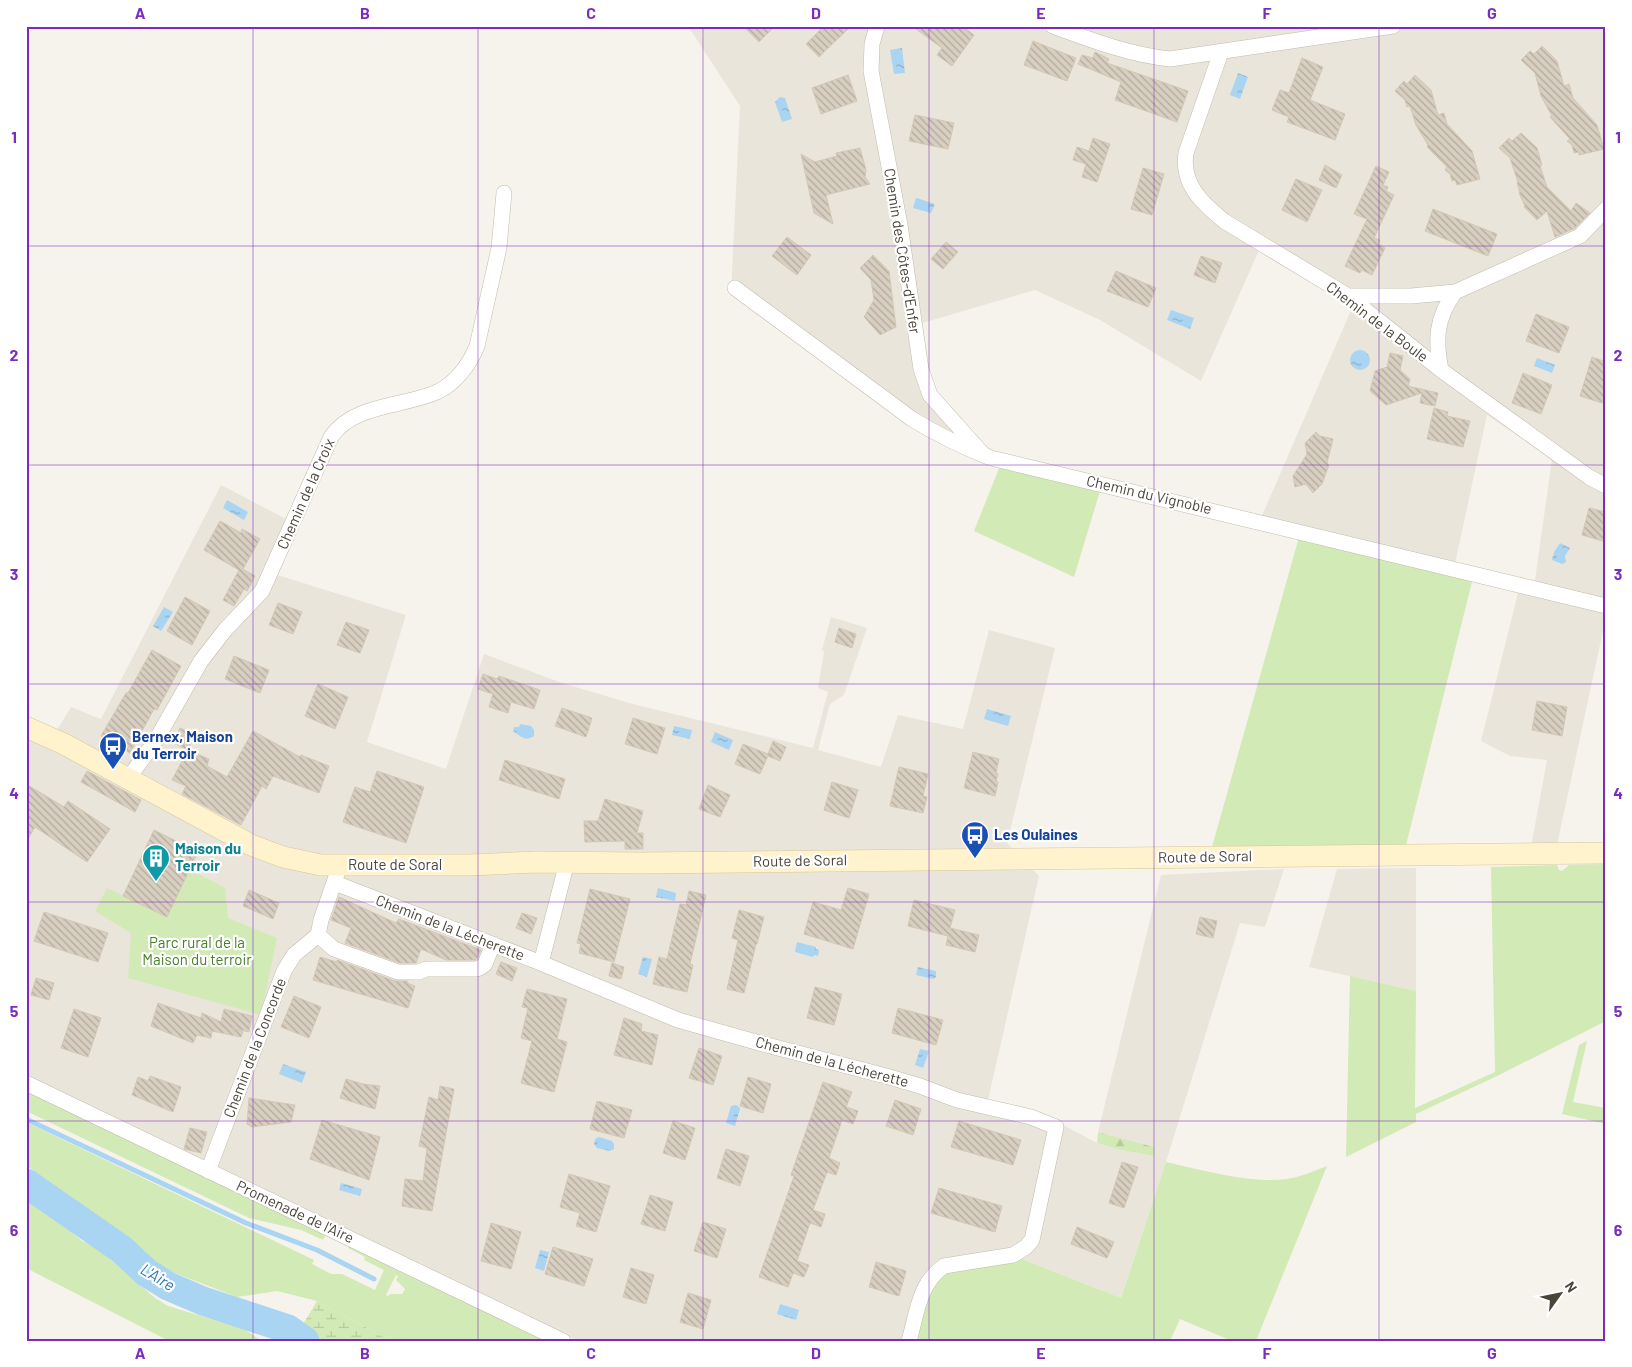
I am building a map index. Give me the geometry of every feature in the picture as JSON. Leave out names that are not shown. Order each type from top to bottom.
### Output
[{"type":"street","name":"Chemin des Côtes-d'Enfer","points":[[877,26],[872,44],[871,72],[900,226],[921,369],[930,395],[984,455]]},
{"type":"street","points":[[1053,26],[1098,42],[1156,58],[1170,59],[1393,26]]},
{"type":"street","name":"Chemin de la Boule","points":[[1221,52],[1186,153],[1184,165],[1198,197],[1224,221],[1348,296],[1441,370],[1589,477],[1606,486]]},
{"type":"street","name":"Chemin de la Croix","points":[[128,779],[156,740],[200,662],[225,630],[262,591],[336,429],[348,419],[360,414],[437,392],[449,385],[473,357],[498,248],[504,194]]},
{"type":"street","points":[[1348,296],[1410,296],[1454,292],[1580,236],[1606,210]]},
{"type":"street","name":"Chemin du Vignoble","points":[[735,288],[912,419],[936,434],[984,455],[1606,606]]},
{"type":"street","points":[[1441,370],[1437,352],[1437,337],[1440,320],[1446,304],[1454,292]]},
{"type":"street","name":"Route de Soral","points":[[26,727],[64,744],[239,839],[266,851],[337,874],[450,865],[567,862],[661,863],[1606,853]]},
{"type":"street","points":[[541,963],[567,862]]},
{"type":"street","points":[[337,874],[321,920],[318,935],[334,950],[398,972],[419,972],[426,969],[477,969],[485,964],[493,944]]},
{"type":"street","name":"Chemin de la Lécherette","points":[[337,874],[493,944],[678,1020],[886,1076],[958,1100],[1031,1117],[1056,1127],[1032,1240],[1026,1247],[1012,1255],[944,1266],[934,1272],[926,1283],[920,1298],[909,1341]]},
{"type":"street","name":"Chemin de la Concorde","points":[[208,1171],[284,971],[294,955],[318,935]]},
{"type":"street","name":"Promenade de l'Aire","points":[[26,1083],[563,1341]]},
{"type":"shaded area","points":[[688,26],[1606,26],[1606,617],[1557,845],[1531,847],[1547,760],[1510,756],[1481,741],[1518,593],[1535,580],[1552,459],[1487,415],[1453,573],[1261,518],[1352,308],[1260,248],[1201,381],[1100,320],[1035,290],[919,324],[933,389],[989,451],[880,403],[731,294],[740,106]]},
{"type":"shaded area","points":[[221,485],[292,522],[271,573],[406,615],[367,742],[446,769],[484,654],[562,683],[633,704],[813,748],[828,692],[818,688],[824,652],[822,650],[831,617],[867,628],[844,695],[830,704],[818,750],[881,767],[898,715],[963,729],[989,630],[1055,648],[1007,843],[1039,876],[988,1100],[1037,1111],[1097,1143],[1121,1150],[1155,1156],[1154,1147],[1098,1132],[1161,875],[1284,869],[1265,927],[1240,923],[1166,1162],[1121,1298],[1019,1258],[952,1270],[915,1341],[578,1341],[26,1076],[26,727],[57,730],[71,707],[101,719]]},
{"type":"shaded area","points":[[1416,868],[1416,991],[1309,967],[1337,869]]},
{"type":"green space","points":[[1000,466],[1100,491],[1074,577],[974,531]]},
{"type":"green space","points":[[1299,537],[1473,578],[1406,845],[1212,847]]},
{"type":"green space","points":[[1606,864],[1606,1021],[1416,1114],[1416,1122],[1346,1157],[1350,976],[1416,991],[1415,1108],[1495,1072],[1491,867],[1557,865],[1559,870],[1562,871],[1569,865]]},
{"type":"green space","name":"Parc rural de la Maison du terroir","points":[[190,869],[225,888],[228,918],[277,938],[261,1015],[128,978],[131,933],[95,911],[107,888],[167,917]]},
{"type":"green space","points":[[1587,1041],[1573,1102],[1606,1108],[1606,1124],[1562,1114],[1579,1045]]},
{"type":"green space","points":[[26,1087],[327,1232],[323,1240],[301,1230],[249,1218],[26,1111]]},
{"type":"green space","points":[[26,1122],[314,1260],[312,1264],[331,1274],[342,1274],[375,1290],[384,1270],[364,1260],[365,1257],[348,1248],[350,1243],[555,1341],[391,1341],[317,1301],[277,1291],[237,1297],[157,1266],[145,1251],[124,1238],[107,1223],[72,1203],[26,1165]],"holes":[[[396,1275],[398,1276],[396,1280],[405,1289],[402,1294],[386,1295]]]},
{"type":"green space","points":[[1098,1132],[1154,1147],[1155,1156],[1121,1150],[1097,1143]]},
{"type":"green space","points":[[1166,1162],[1258,1180],[1297,1177],[1327,1166],[1256,1341],[1232,1341],[1180,1319],[1170,1341],[920,1341],[916,1338],[930,1289],[937,1278],[952,1270],[1019,1258],[1121,1298]]},
{"type":"green space","points":[[26,1196],[32,1198],[82,1241],[96,1247],[155,1298],[168,1306],[244,1329],[262,1341],[169,1341],[26,1268]]},
{"type":"green space","points":[[317,1301],[391,1341],[293,1341]]},
{"type":"water","points":[[902,48],[905,73],[894,74],[890,50]]},
{"type":"water","points":[[1238,73],[1248,77],[1240,99],[1230,95]]},
{"type":"water","points":[[780,97],[785,98],[792,119],[782,122],[775,102]]},
{"type":"water","points":[[916,198],[935,204],[931,213],[913,208]]},
{"type":"water","points":[[1171,310],[1194,318],[1190,329],[1167,320]]},
{"type":"water","points":[[1360,350],[1367,353],[1370,360],[1367,367],[1360,370],[1353,367],[1350,360],[1353,353]]},
{"type":"water","points":[[1537,358],[1555,365],[1552,373],[1534,366]]},
{"type":"water","points":[[227,500],[248,512],[244,520],[223,508]]},
{"type":"water","points":[[1560,543],[1570,548],[1565,556],[1566,562],[1562,564],[1552,560],[1554,552]]},
{"type":"water","points":[[164,607],[173,612],[161,631],[153,626]]},
{"type":"water","points":[[987,709],[1011,716],[1008,726],[984,719]]},
{"type":"water","points":[[520,724],[531,726],[534,730],[534,736],[525,738],[513,731],[514,727],[519,727]]},
{"type":"water","points":[[674,726],[692,730],[690,739],[672,735]]},
{"type":"water","points":[[715,732],[733,740],[729,750],[711,742]]},
{"type":"water","points":[[658,888],[676,893],[675,901],[656,897]]},
{"type":"water","points":[[797,942],[816,947],[819,950],[818,956],[814,955],[813,957],[795,952]]},
{"type":"water","points":[[643,957],[652,959],[647,977],[638,974]]},
{"type":"water","points":[[918,967],[936,971],[936,977],[933,979],[916,975]]},
{"type":"water","points":[[920,1049],[929,1051],[923,1068],[915,1065]]},
{"type":"water","points":[[283,1064],[306,1072],[302,1083],[279,1074]]},
{"type":"water","points":[[735,1105],[740,1109],[735,1126],[726,1123],[731,1106]]},
{"type":"water","points":[[599,1137],[612,1141],[614,1149],[610,1151],[597,1148],[594,1144],[595,1139]]},
{"type":"water","points":[[341,1183],[362,1189],[360,1196],[339,1190]]},
{"type":"water","points":[[540,1250],[549,1252],[544,1271],[535,1268]]},
{"type":"water","points":[[780,1304],[799,1310],[796,1320],[777,1314]]},
{"type":"building","points":[[743,26],[775,26],[759,42]]},
{"type":"building","points":[[824,26],[851,26],[819,57],[806,44]]},
{"type":"building","points":[[912,26],[962,26],[974,35],[952,66],[937,55],[942,48]]},
{"type":"building","points":[[1033,41],[1076,58],[1067,81],[1024,65]]},
{"type":"building","points":[[1542,46],[1557,61],[1564,86],[1569,84],[1573,98],[1597,125],[1604,149],[1579,155],[1579,152],[1574,153],[1572,145],[1567,141],[1570,139],[1550,117],[1552,116],[1541,96],[1535,73],[1521,60],[1530,51],[1534,54]]},
{"type":"building","points":[[1095,52],[1109,59],[1107,63],[1188,91],[1177,122],[1115,100],[1121,82],[1078,64],[1082,55],[1093,58]]},
{"type":"building","points":[[1302,58],[1323,67],[1310,100],[1345,114],[1335,140],[1287,122],[1289,117],[1272,110],[1280,90],[1289,93]]},
{"type":"building","points":[[848,75],[857,101],[821,114],[812,88]]},
{"type":"building","points":[[1415,75],[1431,90],[1438,115],[1444,113],[1447,124],[1472,151],[1480,179],[1457,185],[1455,180],[1452,181],[1450,174],[1445,170],[1447,167],[1427,147],[1428,145],[1416,125],[1410,106],[1407,107],[1405,100],[1395,91],[1404,81],[1407,84]]},
{"type":"building","points":[[915,115],[954,123],[948,149],[909,141]]},
{"type":"building","points":[[1521,133],[1537,148],[1542,165],[1540,166],[1547,187],[1571,211],[1576,203],[1590,213],[1575,228],[1555,237],[1547,211],[1537,220],[1524,207],[1510,158],[1499,148],[1509,138],[1512,141]]},
{"type":"building","points":[[1093,138],[1110,144],[1097,182],[1082,177],[1086,164],[1073,160],[1077,147],[1089,151]]},
{"type":"building","points":[[860,148],[866,170],[865,177],[870,184],[826,195],[833,224],[814,213],[801,154],[815,162],[837,156],[836,153]]},
{"type":"building","points":[[1325,165],[1342,175],[1336,188],[1319,180]]},
{"type":"building","points":[[1376,166],[1389,172],[1383,185],[1388,187],[1386,191],[1394,195],[1374,238],[1380,240],[1378,244],[1385,248],[1372,275],[1362,270],[1360,273],[1345,266],[1367,219],[1354,214]]},
{"type":"building","points":[[1143,168],[1164,174],[1152,215],[1131,209]]},
{"type":"building","points":[[1296,179],[1322,190],[1307,222],[1282,210]]},
{"type":"building","points":[[1433,209],[1497,234],[1488,256],[1425,231]]},
{"type":"building","points":[[787,237],[811,255],[797,275],[772,256]]},
{"type":"building","points":[[946,242],[958,252],[943,269],[931,259]]},
{"type":"building","points":[[873,255],[889,271],[896,327],[880,335],[864,317],[874,300],[871,280],[860,268]]},
{"type":"building","points":[[1201,256],[1222,263],[1215,283],[1194,275]]},
{"type":"building","points":[[1116,271],[1156,288],[1148,307],[1107,291]]},
{"type":"building","points":[[1536,314],[1569,327],[1559,353],[1526,341]]},
{"type":"building","points":[[1390,353],[1403,356],[1400,370],[1410,379],[1408,386],[1438,393],[1435,406],[1420,403],[1422,393],[1386,405],[1370,391],[1375,371],[1387,367]]},
{"type":"building","points":[[1592,357],[1606,362],[1606,393],[1602,403],[1580,396]]},
{"type":"building","points":[[1523,373],[1552,385],[1541,414],[1512,403]]},
{"type":"building","points":[[1434,408],[1448,412],[1447,416],[1470,421],[1463,447],[1427,439]]},
{"type":"building","points":[[1316,432],[1320,436],[1333,439],[1327,463],[1329,465],[1322,484],[1313,493],[1306,484],[1295,487],[1293,476],[1307,454],[1305,443]]},
{"type":"building","points":[[1589,508],[1606,512],[1606,542],[1582,535]]},
{"type":"building","points":[[220,521],[241,533],[242,529],[260,539],[243,569],[255,576],[247,591],[244,589],[234,606],[223,600],[239,570],[204,550]]},
{"type":"building","points":[[185,597],[210,611],[192,645],[167,631]]},
{"type":"building","points":[[278,603],[302,612],[293,634],[269,625]]},
{"type":"building","points":[[346,622],[369,630],[360,653],[337,645]]},
{"type":"building","points":[[839,628],[856,634],[852,648],[835,642]]},
{"type":"building","points":[[152,650],[181,666],[157,710],[154,709],[130,753],[101,736]]},
{"type":"building","points":[[234,656],[269,670],[260,693],[225,679]]},
{"type":"building","points":[[483,674],[497,679],[499,676],[540,690],[534,709],[511,702],[508,713],[489,707],[493,694],[478,689]]},
{"type":"building","points":[[318,684],[348,697],[335,729],[305,716]]},
{"type":"building","points":[[1537,701],[1567,707],[1562,736],[1532,730]]},
{"type":"building","points":[[562,708],[592,718],[586,737],[555,726]]},
{"type":"building","points":[[633,718],[665,728],[657,754],[625,744]]},
{"type":"building","points":[[180,728],[195,736],[187,750],[172,742]]},
{"type":"building","points":[[253,731],[300,757],[301,755],[329,766],[319,793],[273,776],[266,789],[262,786],[241,825],[182,794],[186,786],[172,780],[188,750],[209,759],[207,766],[227,777]]},
{"type":"building","points":[[773,741],[786,747],[780,761],[768,756],[760,774],[735,764],[743,744],[768,754]]},
{"type":"building","points":[[973,752],[999,759],[995,796],[964,788]]},
{"type":"building","points":[[505,760],[565,779],[559,799],[499,780]]},
{"type":"building","points":[[899,767],[928,774],[923,796],[927,797],[923,813],[890,806]]},
{"type":"building","points":[[87,771],[141,800],[135,812],[81,782]]},
{"type":"building","points":[[377,771],[424,787],[406,843],[343,822],[355,787],[370,792]]},
{"type":"building","points":[[832,782],[858,790],[849,818],[824,810]]},
{"type":"building","points":[[26,784],[64,807],[68,801],[110,829],[87,862],[35,827],[26,842]]},
{"type":"building","points":[[708,785],[730,795],[720,817],[699,809]]},
{"type":"building","points":[[605,799],[643,811],[637,833],[643,833],[643,849],[625,849],[625,841],[585,842],[584,821],[598,821]]},
{"type":"building","name":"Maison du Terroir","points":[[154,830],[198,852],[167,917],[123,896]]},
{"type":"building","points":[[848,888],[869,894],[853,949],[804,934],[813,902],[841,910]]},
{"type":"building","points":[[590,889],[630,899],[614,962],[579,953],[581,944],[577,943]]},
{"type":"building","points":[[249,890],[279,903],[273,919],[243,906]]},
{"type":"building","points":[[689,891],[706,895],[690,964],[693,965],[687,992],[653,984],[659,957],[667,959],[680,904],[686,905]]},
{"type":"building","points":[[339,897],[396,923],[399,919],[481,950],[475,960],[446,960],[421,949],[416,963],[400,963],[345,943],[351,928],[331,920]]},
{"type":"building","points":[[914,900],[955,910],[950,928],[979,935],[975,952],[946,945],[948,936],[908,926]]},
{"type":"building","points":[[739,910],[764,917],[744,993],[727,989],[738,940],[732,938]]},
{"type":"building","points":[[44,912],[108,933],[98,962],[34,941]]},
{"type":"building","points":[[522,913],[537,918],[531,934],[516,928]]},
{"type":"building","points":[[1200,917],[1217,921],[1213,938],[1196,934]]},
{"type":"building","points":[[320,957],[337,962],[337,960],[395,981],[408,981],[407,983],[415,986],[408,1008],[313,980]]},
{"type":"building","points":[[501,962],[517,968],[512,981],[496,974]]},
{"type":"building","points":[[612,963],[624,967],[621,979],[609,976]]},
{"type":"building","points":[[36,978],[54,983],[49,1000],[31,995]]},
{"type":"building","points":[[815,987],[842,994],[834,1025],[807,1018]]},
{"type":"building","points":[[527,989],[567,999],[557,1039],[567,1042],[554,1092],[521,1083],[532,1041],[521,1038],[528,1008],[522,1007]]},
{"type":"building","points":[[294,996],[321,1007],[309,1038],[281,1027]]},
{"type":"building","points":[[158,1003],[201,1018],[202,1013],[221,1022],[224,1009],[252,1016],[249,1032],[232,1028],[243,1032],[241,1037],[212,1031],[211,1038],[197,1035],[193,1043],[151,1026]]},
{"type":"building","points":[[898,1008],[943,1020],[936,1045],[892,1033]]},
{"type":"building","points":[[74,1009],[101,1018],[88,1057],[61,1048]]},
{"type":"building","points":[[624,1018],[642,1024],[641,1031],[658,1035],[652,1065],[614,1055]]},
{"type":"building","points":[[699,1048],[722,1056],[713,1085],[689,1078]]},
{"type":"building","points":[[150,1076],[181,1087],[173,1112],[132,1095],[138,1077],[148,1081]]},
{"type":"building","points":[[748,1077],[771,1084],[763,1113],[740,1106]]},
{"type":"building","points":[[346,1079],[380,1086],[375,1109],[340,1098]]},
{"type":"building","points":[[823,1082],[852,1092],[846,1107],[858,1111],[853,1124],[842,1120],[829,1158],[840,1163],[836,1175],[827,1172],[813,1210],[825,1214],[821,1227],[810,1223],[797,1261],[809,1265],[804,1277],[793,1273],[788,1287],[759,1277],[794,1176],[791,1175]]},
{"type":"building","points":[[440,1086],[454,1089],[432,1211],[402,1206],[405,1179],[423,1181],[427,1148],[419,1146],[429,1097],[438,1100]]},
{"type":"building","points":[[249,1098],[295,1105],[291,1122],[252,1127],[247,1124]]},
{"type":"building","points":[[895,1100],[921,1109],[913,1135],[886,1126]]},
{"type":"building","points":[[597,1101],[632,1110],[624,1138],[590,1129]]},
{"type":"building","points":[[322,1120],[380,1137],[369,1180],[310,1159]]},
{"type":"building","points":[[673,1121],[695,1128],[685,1160],[663,1153]]},
{"type":"building","points":[[959,1121],[1021,1140],[1013,1165],[951,1147]]},
{"type":"building","points":[[190,1128],[207,1132],[201,1153],[184,1149]]},
{"type":"building","points":[[726,1149],[749,1156],[740,1186],[717,1178]]},
{"type":"building","points":[[1122,1162],[1138,1167],[1124,1208],[1109,1203]]},
{"type":"building","points":[[569,1174],[610,1186],[596,1232],[576,1226],[580,1213],[560,1207]]},
{"type":"building","points":[[939,1188],[1002,1206],[995,1232],[931,1213]]},
{"type":"building","points":[[650,1195],[673,1202],[665,1231],[641,1224]]},
{"type":"building","points":[[703,1222],[726,1229],[717,1258],[694,1251]]},
{"type":"building","points":[[491,1223],[521,1232],[511,1269],[481,1261]]},
{"type":"building","points":[[1077,1227],[1114,1242],[1107,1258],[1071,1244]]},
{"type":"building","points":[[553,1247],[593,1259],[584,1286],[545,1274]]},
{"type":"building","points":[[876,1262],[906,1271],[899,1296],[869,1287]]},
{"type":"building","points":[[631,1268],[654,1275],[646,1304],[623,1297]]},
{"type":"building","points":[[688,1293],[711,1300],[703,1329],[680,1322]]},
{"type":"waterway","points":[[26,1119],[246,1223],[317,1250],[374,1279]]},
{"type":"waterway","name":"L'Aire","points":[[26,1183],[121,1249],[147,1273],[168,1286],[203,1301],[288,1329],[305,1341]]},
{"type":"place","name":"Bernex, Maison du Terroir","points":[[113,770]]},
{"type":"place","name":"Les Oulaines","points":[[975,859]]},
{"type":"place","name":"Maison du Terroir","points":[[156,882]]}]
